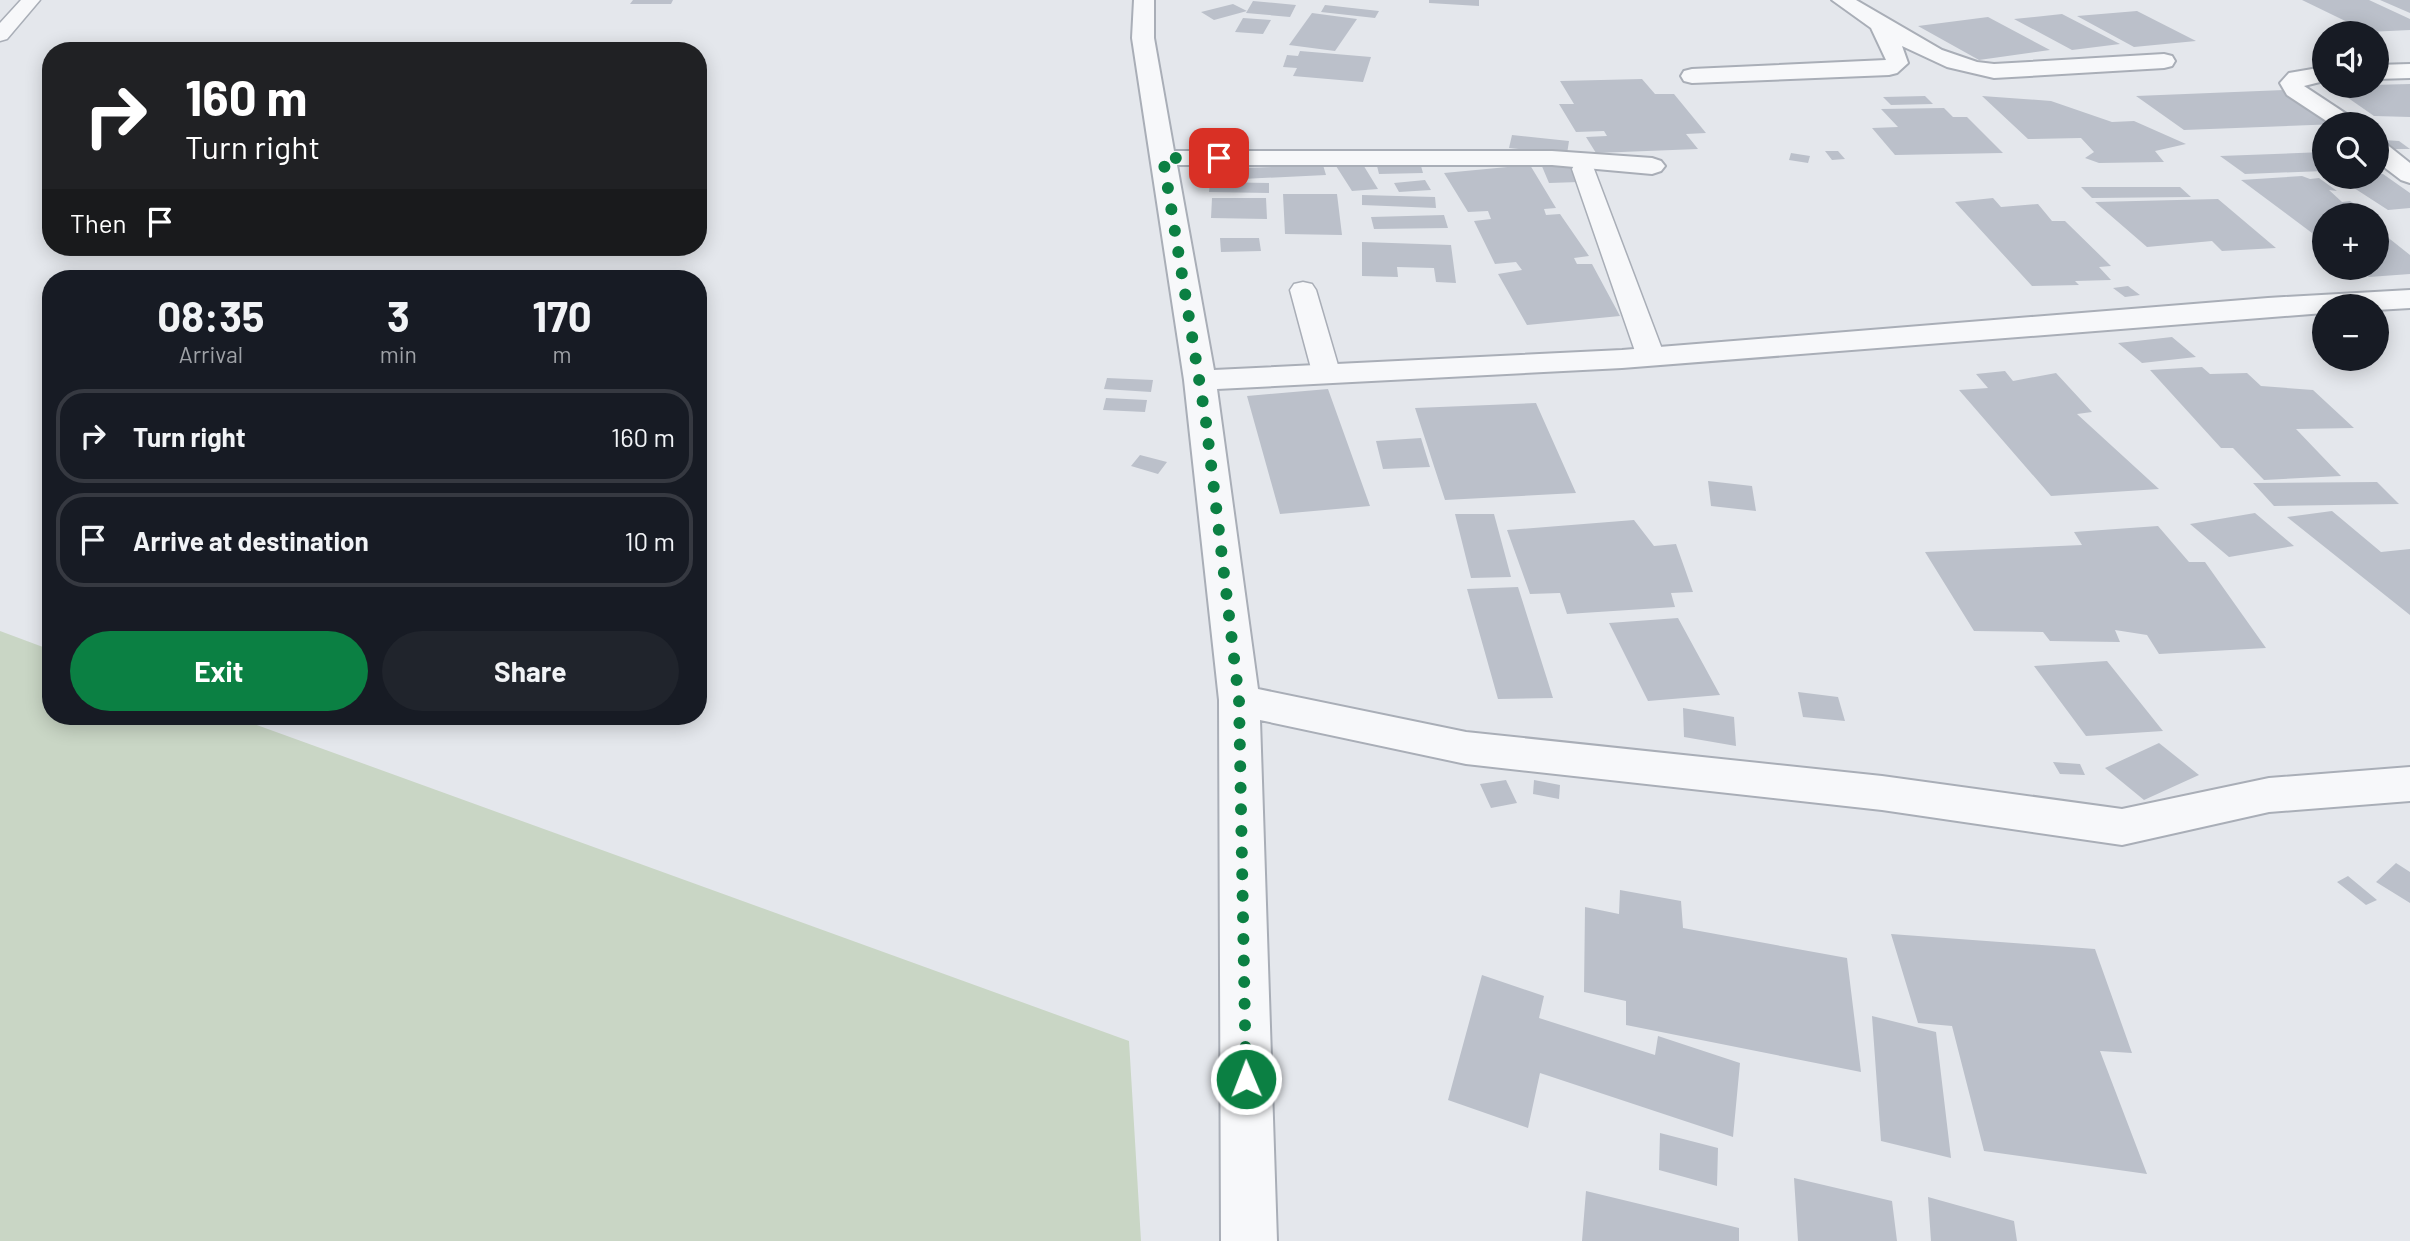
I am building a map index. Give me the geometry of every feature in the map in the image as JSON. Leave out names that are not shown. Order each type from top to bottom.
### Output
[{"type":"street","points":[[1144,0],[1143,38],[1200,380],[1239,700],[1249,1241]]},
{"type":"street","points":[[1842,0],[1880,25],[1958,64],[1976,70],[2164,61]]},
{"type":"street","points":[[1692,76],[1889,68],[1897,63],[1897,57],[1880,25]]},
{"type":"street","points":[[2389,72],[2410,71]]},
{"type":"street","points":[[2312,76],[2297,78],[2291,83],[2295,90],[2328,112]]},
{"type":"street","points":[[1163,158],[1552,159],[1653,166]]},
{"type":"street","points":[[2389,158],[2410,175]]},
{"type":"street","points":[[1200,380],[1651,357],[2268,307],[2410,299]]},
{"type":"street","points":[[1239,700],[1466,748],[1882,793],[2122,827],[2290,792],[2410,783]]},
{"type":"lane","points":[[0,35],[31,0]]},
{"type":"lane","points":[[1583,169],[1651,357]]},
{"type":"lane","points":[[1303,290],[1326,372]]},
{"type":"green space","points":[[0,631],[42,647],[42,725],[257,725],[1129,1041],[1141,1241],[0,1241]]},
{"type":"building","points":[[633,0],[673,0],[671,4],[630,4]]},
{"type":"building","points":[[1429,0],[1479,0],[1479,6],[1429,3]]},
{"type":"building","points":[[2302,0],[2369,0],[2410,19],[2410,30],[2389,31],[2389,21],[2345,21]]},
{"type":"building","points":[[2380,0],[2410,0],[2410,13]]},
{"type":"building","points":[[1253,1],[1296,5],[1290,17],[1246,13]]},
{"type":"building","points":[[1233,4],[1247,11],[1214,20],[1201,12]]},
{"type":"building","points":[[1325,5],[1379,11],[1375,18],[1321,12]]},
{"type":"building","points":[[2137,11],[2196,41],[2134,47],[2077,16]]},
{"type":"building","points":[[1312,13],[1357,19],[1335,51],[1289,45]]},
{"type":"building","points":[[2062,14],[2120,44],[2072,50],[2014,19]]},
{"type":"building","points":[[1988,17],[2050,50],[1979,60],[1918,26]]},
{"type":"building","points":[[1243,18],[1271,20],[1263,34],[1235,32]]},
{"type":"building","points":[[1300,51],[1371,57],[1363,82],[1293,76],[1297,68],[1283,67],[1287,55],[1298,56]]},
{"type":"building","points":[[1642,79],[1655,94],[1674,94],[1706,133],[1686,134],[1698,149],[1596,153],[1586,137],[1607,136],[1604,131],[1576,132],[1559,104],[1574,104],[1560,81]]},
{"type":"building","points":[[2410,84],[2410,117],[2389,116],[2389,112],[2368,112],[2348,98],[2389,98],[2389,85]]},
{"type":"building","points":[[2284,90],[2319,112],[2312,112],[2312,125],[2184,130],[2136,96]]},
{"type":"building","points":[[1925,96],[1933,104],[1891,105],[1883,97]]},
{"type":"building","points":[[1982,96],[2051,101],[2112,122],[2134,121],[2186,144],[2155,151],[2164,162],[2099,163],[2085,158],[2094,152],[2081,138],[2028,139]]},
{"type":"building","points":[[1944,108],[1953,117],[1967,117],[2003,153],[1895,155],[1872,128],[1898,127],[1881,109]]},
{"type":"building","points":[[1512,135],[1569,141],[1567,154],[1509,148]]},
{"type":"building","points":[[2389,140],[2399,141],[2410,149],[2394,149],[2389,145]]},
{"type":"building","points":[[1825,151],[1838,151],[1845,159],[1832,160]]},
{"type":"building","points":[[2312,152],[2312,171],[2245,174],[2220,156]]},
{"type":"building","points":[[1791,153],[1810,156],[1808,163],[1789,160]]},
{"type":"building","points":[[1362,163],[1378,189],[1352,191],[1336,166]]},
{"type":"building","points":[[1570,163],[1579,182],[1549,183],[1541,164]]},
{"type":"building","points":[[1323,165],[1326,175],[1222,180],[1221,169]]},
{"type":"building","points":[[1530,165],[1556,208],[1544,209],[1546,215],[1560,214],[1589,256],[1574,258],[1577,264],[1592,264],[1620,316],[1527,325],[1498,274],[1522,270],[1516,262],[1495,264],[1474,221],[1491,219],[1488,211],[1468,212],[1444,173]]},
{"type":"building","points":[[1377,166],[1421,166],[1423,173],[1379,174]]},
{"type":"building","points":[[2302,176],[2312,179],[2312,189],[2334,189],[2337,191],[2329,190],[2342,202],[2353,203],[2312,203],[2312,233],[2241,180]]},
{"type":"building","points":[[2389,178],[2410,193],[2410,208],[2389,210],[2389,203],[2377,203],[2356,189],[2389,189]]},
{"type":"building","points":[[1425,180],[1431,190],[1399,192],[1394,183]]},
{"type":"building","points":[[1210,182],[1269,183],[1269,193],[1209,192]]},
{"type":"building","points":[[2081,187],[2180,187],[2191,197],[2092,198]]},
{"type":"building","points":[[1283,194],[1337,194],[1342,235],[1285,234]]},
{"type":"building","points":[[1362,195],[1435,197],[1436,208],[1362,205]]},
{"type":"building","points":[[1212,198],[1266,198],[1267,219],[1211,218]]},
{"type":"building","points":[[1993,198],[2001,207],[2038,204],[2052,221],[2065,221],[2111,266],[2099,267],[2111,280],[2075,281],[2079,285],[2032,286],[1955,202]]},
{"type":"building","points":[[2218,199],[2276,248],[2222,251],[2212,241],[2147,247],[2095,202]]},
{"type":"building","points":[[1444,215],[1448,228],[1374,229],[1371,217]]},
{"type":"building","points":[[1220,238],[1259,238],[1261,251],[1221,252]]},
{"type":"building","points":[[2389,238],[2410,255],[2410,274],[2389,276]]},
{"type":"building","points":[[1362,242],[1451,245],[1456,283],[1436,282],[1434,268],[1397,267],[1398,277],[1362,276]]},
{"type":"building","points":[[2128,286],[2140,295],[2125,297],[2113,288]]},
{"type":"building","points":[[2172,337],[2196,357],[2142,363],[2118,343]]},
{"type":"building","points":[[2202,367],[2210,374],[2247,373],[2261,386],[2313,390],[2354,428],[2296,429],[2341,476],[2264,480],[2233,448],[2221,448],[2150,370]]},
{"type":"building","points":[[2005,371],[2013,381],[2056,373],[2092,412],[2077,414],[2159,489],[2051,496],[1959,390],[1988,388],[1976,374]]},
{"type":"building","points":[[1107,378],[1153,380],[1151,392],[1104,389]]},
{"type":"building","points":[[1328,389],[1370,506],[1280,514],[1247,396]]},
{"type":"building","points":[[1106,398],[1147,400],[1145,412],[1103,410]]},
{"type":"building","points":[[1536,403],[1576,493],[1445,500],[1415,408]]},
{"type":"building","points":[[1421,438],[1430,467],[1383,469],[1376,441]]},
{"type":"building","points":[[1140,455],[1167,462],[1158,474],[1131,466]]},
{"type":"building","points":[[1708,481],[1752,486],[1756,511],[1711,506]]},
{"type":"building","points":[[2377,482],[2399,504],[2274,506],[2253,483]]},
{"type":"building","points":[[2332,511],[2381,552],[2410,549],[2410,615],[2287,517]]},
{"type":"building","points":[[2255,513],[2294,546],[2229,557],[2190,524]]},
{"type":"building","points":[[1455,514],[1494,514],[1511,577],[1471,578]]},
{"type":"building","points":[[1634,520],[1654,546],[1676,544],[1693,592],[1671,593],[1675,607],[1567,614],[1560,593],[1530,594],[1507,530]]},
{"type":"building","points":[[2158,526],[2189,562],[2205,562],[2266,648],[2159,654],[2147,635],[2115,630],[2120,642],[2050,641],[2043,632],[1974,631],[1925,552],[2082,545],[2074,532]]},
{"type":"building","points":[[1518,587],[1553,698],[1498,699],[1467,589]]},
{"type":"building","points":[[1678,618],[1720,695],[1648,701],[1609,623]]},
{"type":"building","points":[[2107,661],[2163,731],[2086,736],[2034,666]]},
{"type":"building","points":[[1798,692],[1838,697],[1845,721],[1803,717]]},
{"type":"building","points":[[1683,708],[1734,717],[1736,746],[1684,737]]},
{"type":"building","points":[[2159,743],[2199,775],[2144,800],[2105,768]]},
{"type":"building","points":[[2053,762],[2080,764],[2085,775],[2060,774]]},
{"type":"building","points":[[1506,780],[1517,803],[1491,808],[1480,784]]},
{"type":"building","points":[[1534,780],[1560,785],[1559,799],[1533,794]]},
{"type":"building","points":[[2396,863],[2410,872],[2410,903],[2376,882]]},
{"type":"building","points":[[2348,876],[2377,900],[2366,905],[2337,882]]},
{"type":"building","points":[[1620,890],[1681,901],[1683,928],[1847,958],[1861,1072],[1626,1025],[1626,1001],[1584,992],[1585,907],[1619,914]]},
{"type":"building","points":[[1891,934],[2095,949],[2132,1053],[2100,1051],[2147,1174],[1984,1151],[1952,1026],[1918,1023]]},
{"type":"building","points":[[1482,975],[1544,996],[1539,1018],[1655,1055],[1658,1036],[1740,1063],[1733,1137],[1540,1073],[1528,1128],[1448,1100]]},
{"type":"building","points":[[1872,1016],[1936,1032],[1951,1158],[1881,1141]]},
{"type":"building","points":[[1660,1133],[1718,1148],[1717,1186],[1659,1170]]},
{"type":"building","points":[[1794,1178],[1892,1201],[1897,1241],[1798,1241]]},
{"type":"building","points":[[1586,1191],[1739,1228],[1739,1241],[1582,1241]]},
{"type":"building","points":[[1928,1197],[2014,1221],[2017,1241],[1931,1241]]},
{"type":"route","points":[[1219,158],[1163,158],[1206,422],[1239,700],[1246,1079]]}]
